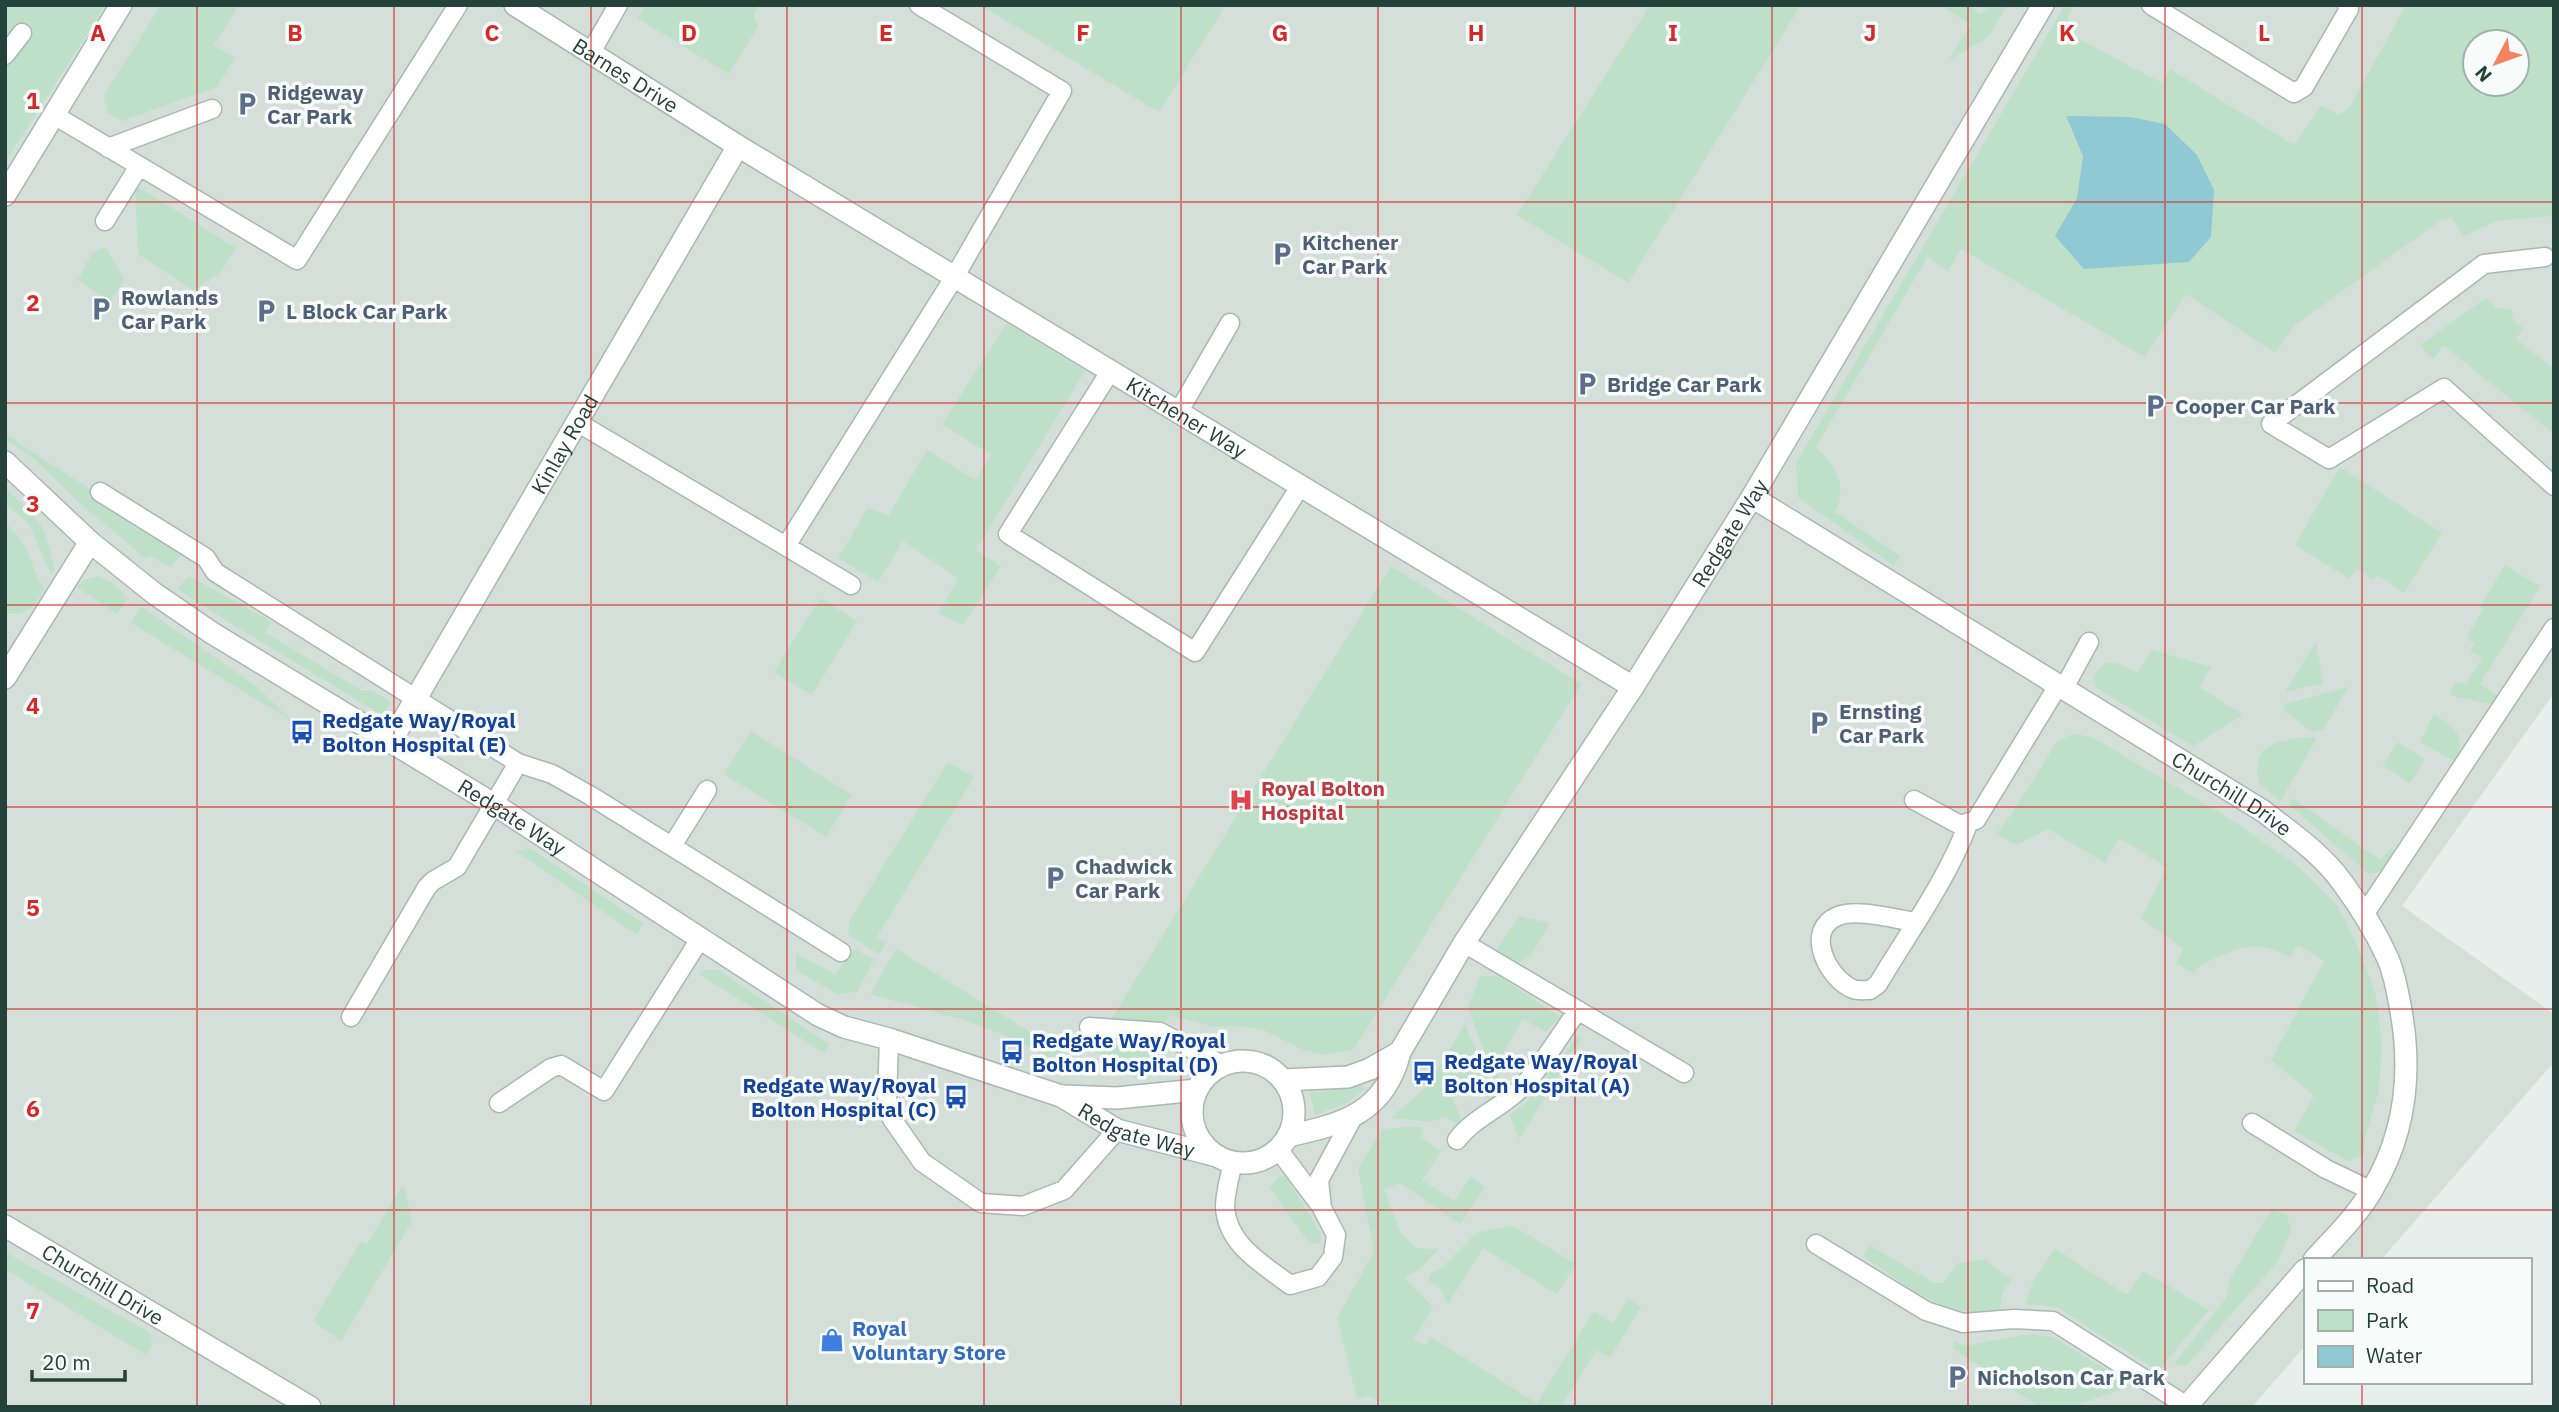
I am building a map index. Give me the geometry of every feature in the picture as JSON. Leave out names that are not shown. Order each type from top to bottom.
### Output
[{"type":"street","points":[[5,195],[121,5]]},
{"type":"street","name":"Barnes Drive","points":[[515,5],[738,146]]},
{"type":"street","name":"Redgate Way","points":[[5,462],[90,542],[155,594],[212,633],[495,805],[818,1015],[844,1027],[889,1039],[1061,1096],[1117,1130],[1249,1163],[1265,1158],[1283,1143],[1352,1119],[1366,1108],[1395,1072],[1401,1052],[1464,943],[1633,687],[1752,496],[2043,5]]},
{"type":"street","name":"Kitchener Way","points":[[738,146],[1633,687]]},
{"type":"street","name":"Kinlay Road","points":[[390,743],[738,146]]},
{"type":"street","name":"Churchill Drive","points":[[1752,496],[2263,811],[2309,848],[2341,880],[2389,960],[2407,1044],[2406,1094],[2394,1143],[2372,1191],[2316,1258]]},
{"type":"street","points":[[5,678],[90,542]]},
{"type":"street","points":[[1283,1080],[1348,1077],[1370,1069],[1401,1052]]},
{"type":"street","points":[[1197,1090],[1207,1075],[1222,1065],[1238,1061],[1255,1062],[1270,1069],[1283,1080],[1291,1093],[1294,1107],[1293,1122],[1283,1143]]},
{"type":"street","name":"Redgate Way","points":[[1061,1096],[1117,1098],[1197,1090],[1192,1104],[1194,1127],[1205,1147],[1225,1159]]},
{"type":"street","name":"Churchill Drive","points":[[5,1226],[310,1407]]},
{"type":"street","points":[[2186,1406],[2304,1271]]},
{"type":"lane","points":[[54,115],[297,260],[458,5]]},
{"type":"lane","points":[[590,54],[618,5]]},
{"type":"lane","points":[[786,546],[955,276],[1062,91],[919,5]]},
{"type":"lane","points":[[2151,5],[2294,93],[2304,87],[2348,9],[2347,5]]},
{"type":"lane","points":[[5,55],[22,33]]},
{"type":"lane","points":[[108,148],[212,109]]},
{"type":"lane","points":[[105,221],[139,166]]},
{"type":"lane","points":[[2545,257],[2484,264],[2271,424],[2329,459],[2444,388],[2554,486]]},
{"type":"lane","points":[[1180,411],[1230,323]]},
{"type":"lane","points":[[1111,370],[1008,534],[1195,652],[1301,485]]},
{"type":"lane","points":[[577,422],[851,585]]},
{"type":"lane","points":[[100,492],[206,558],[215,572],[518,763],[552,774],[841,951]]},
{"type":"lane","points":[[2364,915],[2554,628]]},
{"type":"lane","points":[[1915,922],[1851,913],[1836,916],[1823,928],[1820,942],[1826,963],[1837,978],[1854,990],[1870,990],[1878,984],[1959,849],[1968,824],[1982,812],[2089,642]]},
{"type":"lane","points":[[351,1017],[427,887],[457,867],[518,763]]},
{"type":"lane","points":[[671,846],[707,790]]},
{"type":"lane","points":[[1913,800],[1950,822],[1968,824]]},
{"type":"lane","points":[[499,1103],[551,1068],[561,1065],[604,1091],[700,939]]},
{"type":"lane","points":[[1464,943],[1684,1073]]},
{"type":"lane","points":[[1457,1140],[1464,1131],[1499,1108],[1522,1088],[1578,1010]]},
{"type":"lane","points":[[1089,1027],[1160,1032],[1222,1065]]},
{"type":"lane","points":[[889,1039],[887,1102],[892,1119],[922,1163],[981,1203],[1023,1206],[1064,1190],[1117,1130]]},
{"type":"lane","points":[[1322,1208],[1319,1180],[1352,1119]]},
{"type":"lane","points":[[2252,1123],[2326,1169],[2372,1191]]},
{"type":"lane","points":[[1225,1159],[1225,1204],[1228,1224],[1236,1241],[1290,1285],[1318,1277],[1333,1257],[1336,1235],[1283,1143]]},
{"type":"lane","points":[[1816,1244],[1926,1311],[1938,1315],[1963,1323],[2014,1319],[2053,1321],[2186,1406]]},
{"type":"shaded area","name":"Royal Bolton Hospital","points":[[106,5],[2554,5],[2554,693],[2402,906],[2554,1014],[2554,1062],[2383,1258],[2304,1258],[2304,1347],[2252,1407],[5,1407],[5,163]]},
{"type":"green space","points":[[5,5],[106,5],[5,163]]},
{"type":"green space","points":[[161,5],[239,5],[214,45],[235,58],[217,87],[122,121],[107,113],[104,95]]},
{"type":"green space","points":[[646,5],[758,5],[753,19],[759,25],[729,74],[637,18]]},
{"type":"green space","points":[[980,5],[1226,5],[1159,112]]},
{"type":"green space","points":[[1650,5],[1801,5],[1628,283],[1517,215]]},
{"type":"green space","points":[[1940,5],[1970,5],[1980,15],[1991,5],[2007,5],[1989,36],[1948,61],[1971,24]]},
{"type":"green space","points":[[2065,5],[2074,5],[2062,30],[2162,83],[2170,69],[2294,145],[2321,105],[2338,115],[2349,108],[2406,5],[2554,5],[2554,216],[2496,221],[2464,236],[2451,218],[2441,220],[2294,326],[2275,353],[2186,294],[2145,357],[1961,249],[1948,272],[1928,256],[1816,447],[1838,476],[1840,493],[1835,512],[1900,556],[1894,566],[1798,497],[1796,463]]},
{"type":"green space","points":[[135,185],[236,248],[219,274],[193,290],[138,254]]},
{"type":"green space","points":[[101,248],[107,249],[124,279],[110,302],[78,280],[91,254]]},
{"type":"green space","points":[[2486,298],[2496,308],[2512,310],[2513,320],[2523,328],[2516,339],[2554,369],[2554,434],[2443,345],[2433,359],[2420,345]]},
{"type":"green space","points":[[1007,323],[1085,371],[976,550],[1001,566],[963,625],[939,613],[958,578],[903,541],[878,582],[838,558],[868,508],[889,515],[927,450],[976,480],[991,455],[942,424]]},
{"type":"green space","points":[[5,434],[90,489],[89,497],[182,553],[171,568],[150,556],[146,559],[83,506],[32,457],[5,439]]},
{"type":"green space","points":[[2340,467],[2442,533],[2404,593],[2378,575],[2373,580],[2356,568],[2350,579],[2295,545]]},
{"type":"green space","points":[[5,488],[33,514],[44,530],[55,569],[51,575],[29,524],[5,504]]},
{"type":"green space","points":[[5,523],[23,543],[45,588],[30,608],[13,614],[5,613]]},
{"type":"green space","points":[[2505,565],[2540,586],[2480,684],[2499,696],[2494,705],[2449,695],[2455,682],[2466,684],[2482,658],[2470,651],[2474,643],[2466,638],[2483,610],[2480,607]]},
{"type":"green space","points":[[1391,566],[1581,684],[1354,1049],[1326,1055],[1303,1050],[1266,1031],[1238,1026],[1214,1027],[1170,1015],[1164,1023],[1110,1021]]},
{"type":"green space","points":[[98,576],[114,584],[128,598],[117,614],[77,587],[84,580]]},
{"type":"green space","points":[[189,576],[272,622],[265,632],[360,690],[373,691],[391,702],[382,715],[246,633],[177,589]]},
{"type":"green space","points":[[820,598],[857,621],[812,695],[774,672]]},
{"type":"green space","points":[[141,606],[256,686],[292,721],[131,623]]},
{"type":"green space","points":[[2316,642],[2323,683],[2285,692]]},
{"type":"green space","points":[[2152,650],[2211,667],[2199,687],[2243,715],[2193,746],[2096,688],[2094,677],[2103,665],[2118,664],[2137,673]]},
{"type":"green space","points":[[2348,687],[2324,729],[2312,732],[2283,710],[2285,704]]},
{"type":"green space","points":[[2434,714],[2457,734],[2460,746],[2456,762],[2420,742]]},
{"type":"green space","points":[[751,731],[852,795],[826,837],[724,774]]},
{"type":"green space","points":[[2072,734],[2092,737],[2224,815],[2294,863],[2338,906],[2375,992],[2382,1039],[2379,1090],[2365,1138],[2363,1156],[2347,1161],[2294,1131],[2314,1096],[2271,1060],[2324,961],[2298,945],[2290,957],[2269,949],[2253,947],[2216,958],[2192,973],[2176,963],[2183,949],[2141,918],[2167,868],[2120,838],[2105,863],[2048,829],[2016,845],[1996,834],[2012,814],[2056,743]]},
{"type":"green space","points":[[2304,737],[2317,738],[2280,802],[2258,782],[2259,760],[2262,753],[2274,744]]},
{"type":"green space","points":[[2397,742],[2425,759],[2410,783],[2383,766]]},
{"type":"green space","points":[[948,762],[974,777],[877,937],[886,943],[879,954],[848,935],[850,920]]},
{"type":"green space","points":[[2293,798],[2380,860],[2392,847],[2396,853],[2391,862],[2386,868],[2369,874],[2288,804]]},
{"type":"green space","points":[[530,848],[643,923],[637,935],[516,851]]},
{"type":"green space","points":[[1519,916],[1550,923],[1531,955],[1521,962],[1509,960],[1497,949]]},
{"type":"green space","points":[[855,949],[874,960],[857,992],[837,994],[796,970],[796,954],[835,974]]},
{"type":"green space","points":[[896,949],[1083,1065],[1078,1072],[1007,1036],[961,1019],[870,994]]},
{"type":"green space","points":[[705,970],[719,970],[830,1045],[824,1053],[699,974]]},
{"type":"green space","points":[[1480,976],[1499,976],[1560,1017],[1545,1032],[1523,1019],[1495,1068],[1505,1094],[1501,1097],[1468,1008]]},
{"type":"green space","points":[[1465,1024],[1496,1101],[1492,1104],[1476,1085],[1453,1098],[1462,1122],[1458,1125],[1445,1117],[1430,1122],[1391,1118],[1430,1083]]},
{"type":"green space","points":[[1577,1037],[1582,1037],[1519,1139],[1510,1115],[1526,1103]]},
{"type":"green space","points":[[1098,1040],[1119,1046],[1150,1044],[1148,1077],[1135,1078],[1092,1050]]},
{"type":"green space","points":[[1362,1086],[1365,1088],[1347,1103],[1315,1115],[1310,1093]]},
{"type":"green space","points":[[1418,1126],[1424,1130],[1420,1137],[1441,1151],[1422,1180],[1454,1201],[1471,1177],[1485,1187],[1460,1224],[1400,1183],[1384,1189],[1400,1232],[1416,1248],[1438,1249],[1421,1269],[1404,1277],[1433,1307],[1414,1339],[1425,1346],[1431,1337],[1537,1403],[1594,1311],[1613,1323],[1628,1299],[1641,1307],[1610,1358],[1596,1350],[1561,1407],[1387,1407],[1369,1396],[1357,1399],[1337,1318],[1374,1251],[1358,1168],[1383,1129]]},
{"type":"green space","points":[[1285,1175],[1321,1234],[1320,1243],[1310,1244],[1270,1188],[1277,1178]]},
{"type":"green space","points":[[401,1188],[405,1189],[412,1221],[341,1341],[313,1321],[361,1241],[367,1244]]},
{"type":"green space","points":[[2272,1208],[2287,1215],[2291,1231],[2277,1262],[2186,1366],[2174,1364],[2226,1298],[2229,1281]]},
{"type":"green space","points":[[1512,1225],[1576,1264],[1557,1294],[1483,1248],[1448,1304],[1439,1287],[1429,1281],[1430,1274],[1443,1267],[1476,1233]]},
{"type":"green space","points":[[1870,1245],[1934,1283],[1944,1283],[1958,1263],[1984,1259],[2012,1280],[2002,1292],[2000,1309],[1963,1311],[1945,1306],[1910,1289],[1863,1256]]},
{"type":"green space","points":[[2055,1249],[2127,1295],[2143,1271],[2209,1310],[2158,1371],[2056,1307],[2025,1304],[2034,1279]]},
{"type":"green space","points":[[5,1252],[149,1332],[153,1344],[146,1355],[5,1269]]},
{"type":"green space","points":[[2028,1334],[2053,1337],[2132,1386],[2070,1407],[2039,1407],[1952,1348],[1955,1341],[1965,1346]]},
{"type":"water","points":[[2066,116],[2130,117],[2165,124],[2197,155],[2214,190],[2211,237],[2189,262],[2084,269],[2055,236],[2077,198],[2083,156]]},
{"type":"place","name":"Ridgeway Car Park","points":[[247,104]]},
{"type":"place","name":"Kitchener Car Park","points":[[1282,254]]},
{"type":"place","name":"Rowlands Car Park","points":[[101,309]]},
{"type":"place","name":"L Block Car Park","points":[[266,311]]},
{"type":"place","name":"Bridge Car Park","points":[[1587,384]]},
{"type":"place","name":"Cooper Car Park","points":[[2155,406]]},
{"type":"place","name":"Ernsting Car Park","points":[[1819,723]]},
{"type":"place","name":"Redgate Way/Royal Bolton Hospital (E)","points":[[302,732]]},
{"type":"place","name":"Royal Bolton Hospital","points":[[1241,800]]},
{"type":"place","name":"Chadwick Car Park","points":[[1055,878]]},
{"type":"place","name":"Redgate Way/Royal Bolton Hospital (D)","points":[[1012,1052]]},
{"type":"place","name":"Redgate Way/Royal Bolton Hospital (A)","points":[[1424,1073]]},
{"type":"place","name":"Redgate Way/Royal Bolton Hospital (C)","points":[[956,1097]]},
{"type":"place","name":"Royal Voluntary Store","points":[[832,1340]]},
{"type":"place","name":"Nicholson Car Park","points":[[1957,1377]]}]
